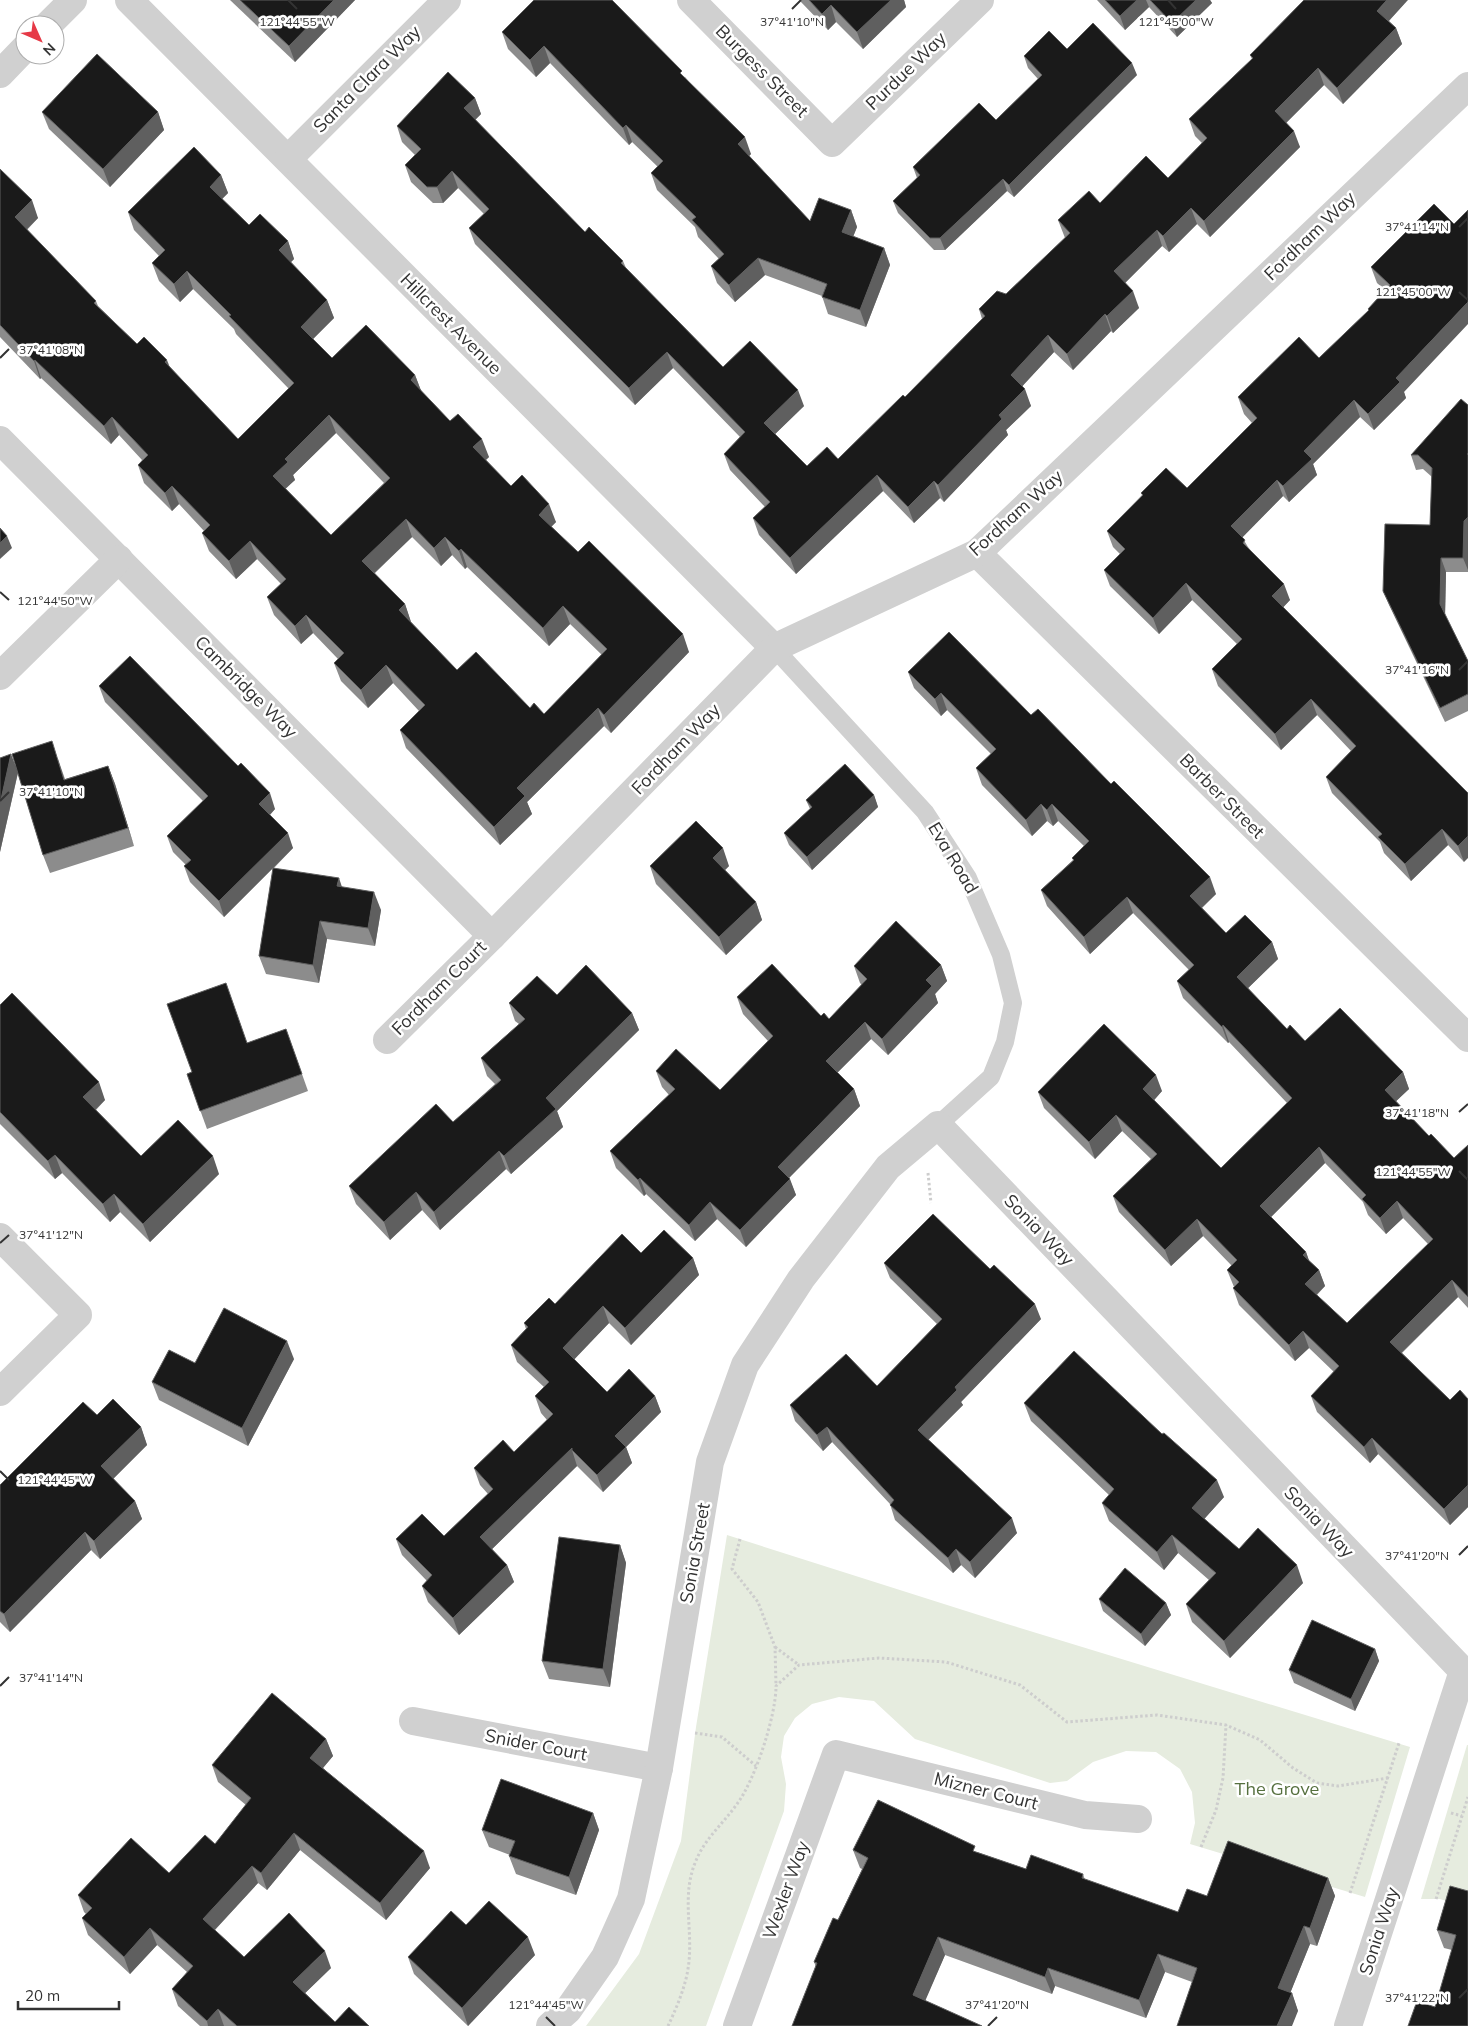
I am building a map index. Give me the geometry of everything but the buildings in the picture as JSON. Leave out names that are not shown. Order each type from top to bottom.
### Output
[{"type":"street","points":[[58,15],[73,0]]},
{"type":"street","name":"Hillcrest Avenue","points":[[129,0],[774,648]]},
{"type":"street","name":"Santa Clara Way","points":[[288,159],[447,0]]},
{"type":"street","name":"Burgess Street","points":[[691,0],[832,143]]},
{"type":"street","name":"Purdue Way","points":[[832,143],[980,0]]},
{"type":"street","points":[[0,74],[15,58]]},
{"type":"street","name":"Fordham Way","points":[[492,936],[774,648],[977,553],[1468,86]]},
{"type":"street","name":"Cambridge Way","points":[[0,440],[492,936]]},
{"type":"street","name":"Barber Street","points":[[977,553],[1468,1038]]},
{"type":"street","points":[[0,676],[119,558]]},
{"type":"street","name":"Fordham Court","points":[[386,1040],[492,936]]},
{"type":"street","name":"Sonia Street","points":[[550,2026],[568,2010],[605,1958],[631,1899],[659,1768],[710,1462],[745,1365],[801,1279],[888,1167],[938,1125]]},
{"type":"street","name":"Sonia Way","points":[[938,1125],[1463,1671],[1348,2026]]},
{"type":"street","points":[[0,1237],[78,1315],[0,1392]]},
{"type":"street","name":"Snider Court","points":[[413,1721],[659,1768]]},
{"type":"street","name":"Mizner Court","points":[[836,1754],[1085,1815],[1138,1819]]},
{"type":"street","name":"Wexler Way","points":[[737,2026],[836,1754]]},
{"type":"lane","name":"Eva Road","points":[[774,648],[925,812],[968,878],[1001,955],[1013,1003],[1005,1042],[991,1077],[938,1125]]},
{"type":"path","points":[[668,2026],[675,2012],[688,1968],[687,1898],[695,1863],[708,1837],[738,1803],[760,1757],[776,1699],[775,1647],[758,1602],[732,1569],[740,1538]]},
{"type":"path","points":[[775,1647],[799,1665]]},
{"type":"path","points":[[776,1686],[799,1665],[879,1658],[946,1662],[1020,1685],[1067,1722],[1157,1715],[1226,1725],[1260,1740],[1293,1768],[1317,1783],[1338,1786],[1388,1778]]},
{"type":"path","points":[[1201,1848],[1216,1810],[1223,1778],[1226,1725]]},
{"type":"path","points":[[665,1729],[722,1737],[756,1766]]},
{"type":"path","points":[[1350,1893],[1399,1743]]},
{"type":"path","points":[[1436,1899],[1468,1798]]},
{"type":"green space","name":"The Grove","points":[[727,1535],[1007,1624],[1410,1747],[1365,1897],[1190,1844],[1195,1823],[1192,1792],[1180,1769],[1156,1752],[1126,1751],[1093,1762],[1067,1781],[1050,1783],[915,1739],[874,1701],[839,1697],[812,1704],[795,1718],[784,1736],[781,1757],[786,1784],[784,1811],[706,2026],[586,2026],[639,1954],[681,1841],[696,1727]]},
{"type":"green space","points":[[1467,1745],[1468,1908],[1440,1899],[1421,1899]]}]
